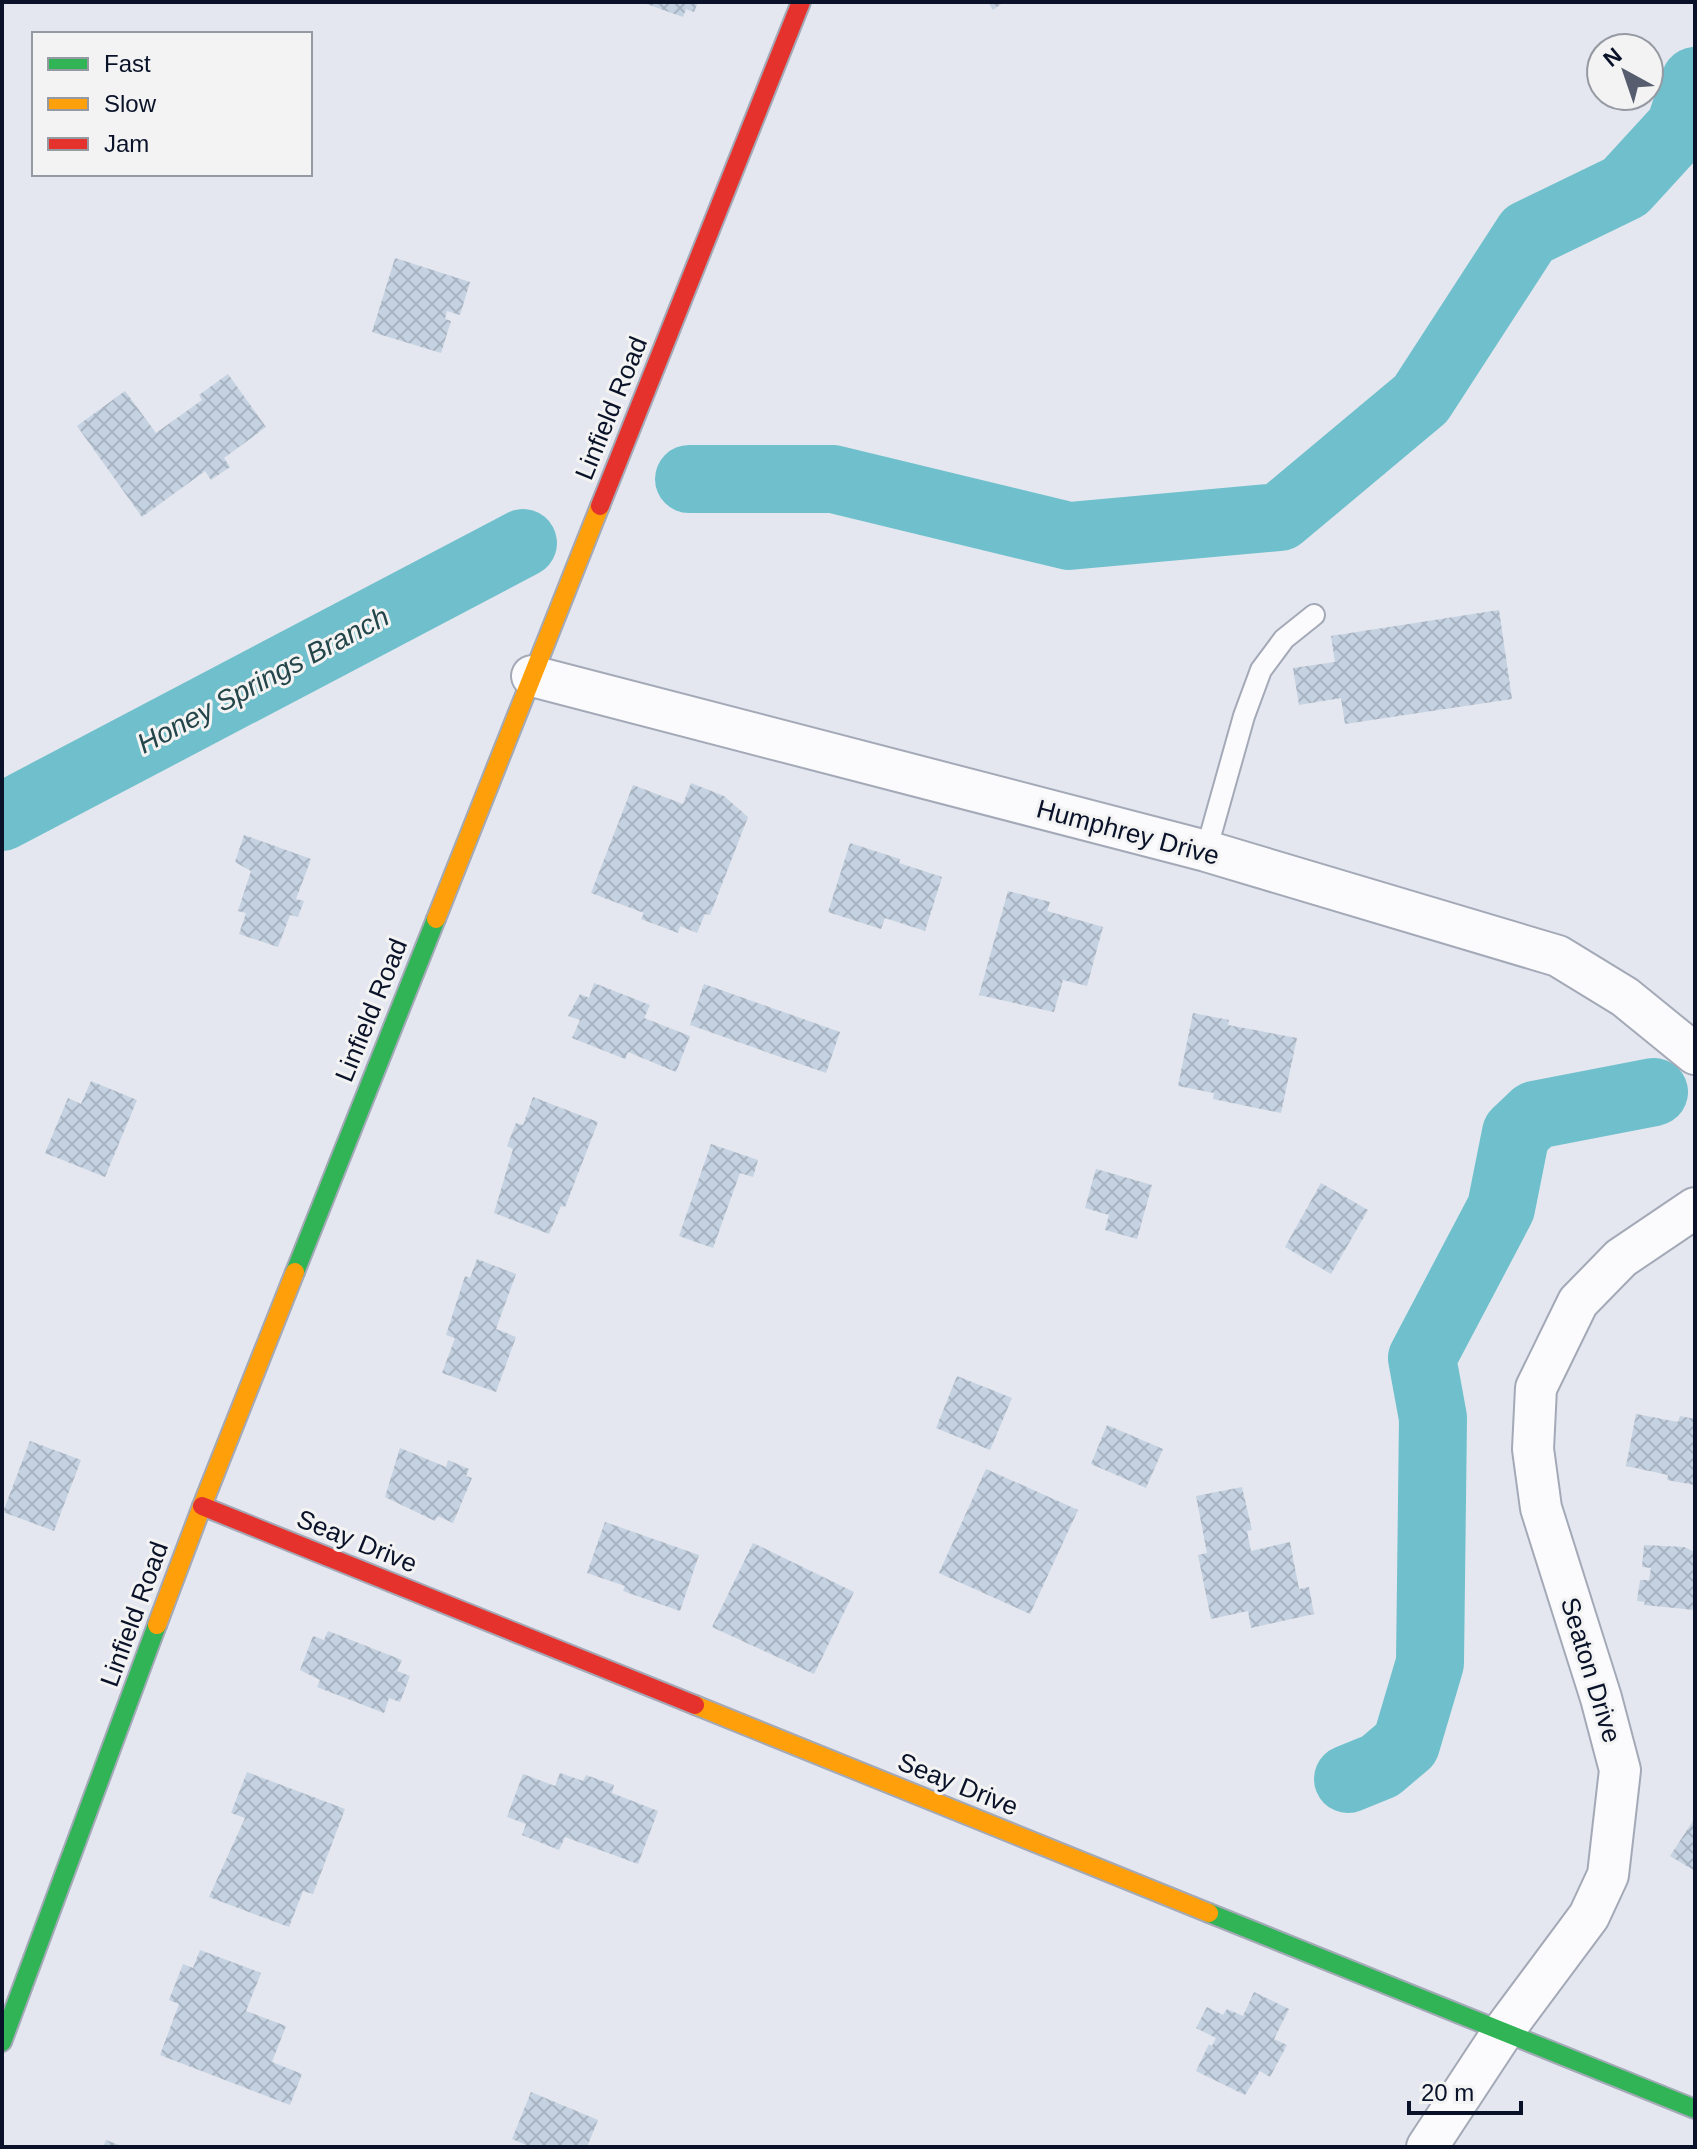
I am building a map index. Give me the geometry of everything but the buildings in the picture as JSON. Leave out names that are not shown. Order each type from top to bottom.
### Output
[{"type":"street","name":"Linfield Road","points":[[2,2042],[202,1506],[801,2]]},
{"type":"street","name":"Humphrey Drive","points":[[532,676],[1206,851],[1558,956],[1625,997],[1695,1054]]},
{"type":"street","name":"Seaton Drive","points":[[1427,2147],[1502,2033],[1589,1916],[1608,1875],[1620,1770],[1601,1698],[1541,1508],[1533,1449],[1536,1388],[1578,1302],[1621,1258],[1695,1208]]},
{"type":"street","name":"Seay Drive","points":[[202,1506],[1695,2109]]},
{"type":"lane","points":[[1206,851],[1244,716],[1261,670],[1284,639],[1314,615]]},
{"type":"waterway","name":"Honey Springs Branch","points":[[689,479],[833,479],[1069,536],[1280,517],[1421,399],[1528,234],[1625,187],[1680,127],[1695,81]]},
{"type":"waterway","name":"Honey Springs Branch","points":[[2,817],[523,543]]},
{"type":"waterway","points":[[1348,1779],[1380,1766],[1406,1744],[1430,1663],[1433,1418],[1422,1358],[1501,1208],[1516,1133],[1535,1115],[1654,1092]]},
{"type":"traffic: fast","points":[[295,1272],[436,919]]},
{"type":"traffic: fast","points":[[2,2042],[157,1625]]},
{"type":"traffic: fast","points":[[1209,1913],[1695,2109]]},
{"type":"traffic: slow","points":[[436,919],[600,506]]},
{"type":"traffic: slow","points":[[157,1625],[295,1272]]},
{"type":"traffic: slow","points":[[695,1705],[1209,1913]]},
{"type":"traffic: jam","points":[[600,506],[801,2]]},
{"type":"traffic: jam","points":[[202,1506],[695,1705]]}]
